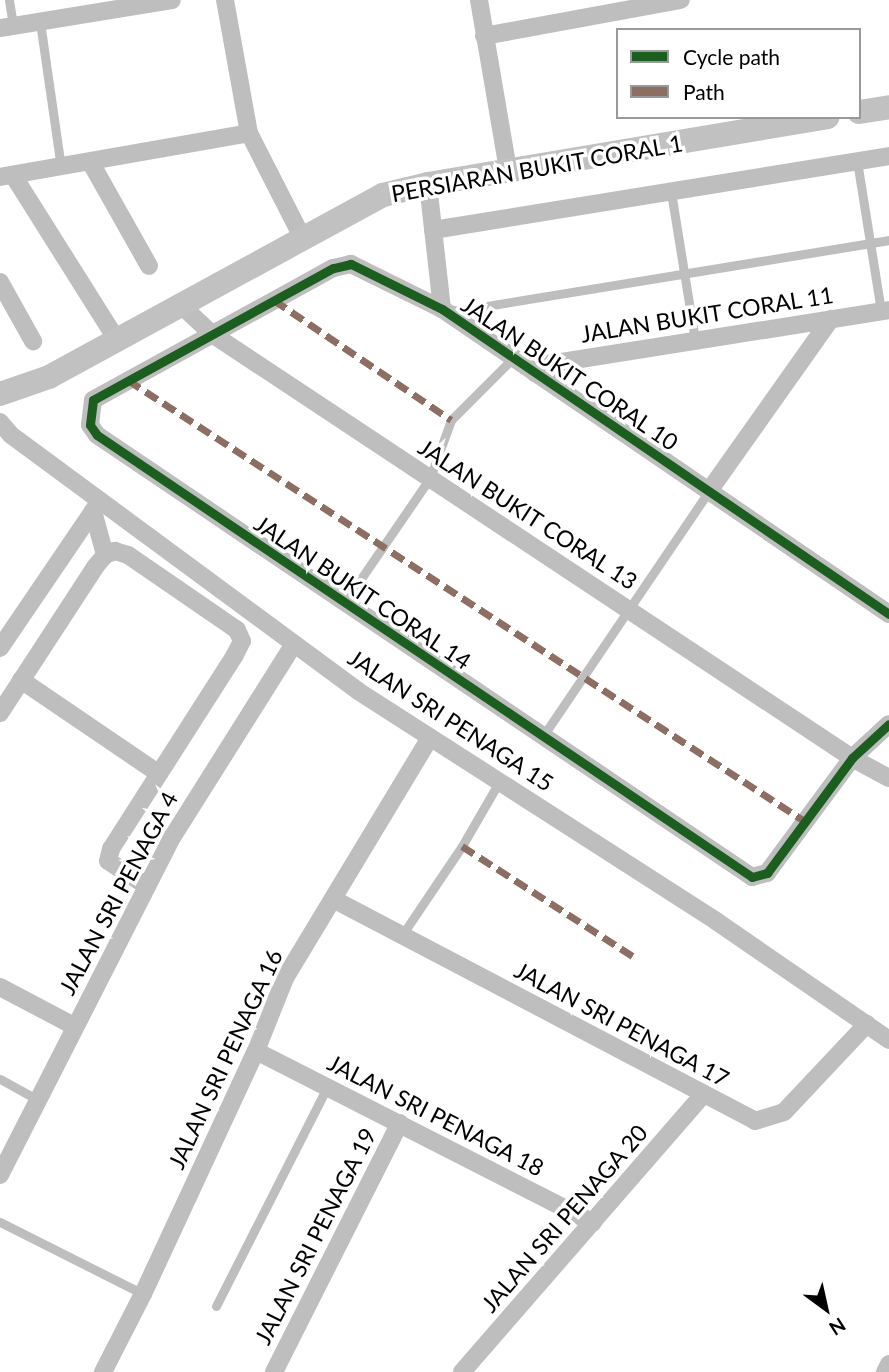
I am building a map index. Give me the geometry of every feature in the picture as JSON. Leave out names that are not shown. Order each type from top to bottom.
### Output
[{"type":"street","points":[[6,27],[172,0]]},
{"type":"street","points":[[225,0],[249,133],[303,239]]},
{"type":"street","points":[[479,0],[508,170]]},
{"type":"street","points":[[484,36],[681,0]]},
{"type":"street","points":[[861,112],[889,107]]},
{"type":"street","name":"PERSIARAN BUKIT CORAL 1","points":[[1,392],[50,377],[383,195],[428,184],[815,119]]},
{"type":"street","points":[[117,340],[7,176],[249,133]]},
{"type":"street","points":[[433,230],[889,156]]},
{"type":"street","points":[[91,163],[149,266]]},
{"type":"street","points":[[428,184],[442,309]]},
{"type":"street","name":"JALAN BUKIT CORAL 10","points":[[212,334],[333,268],[351,264],[442,309],[889,614]]},
{"type":"street","points":[[0,282],[33,341]]},
{"type":"street","name":"JALAN BUKIT CORAL 13","points":[[181,305],[212,334],[852,758],[889,778]]},
{"type":"street","name":"JALAN BUKIT CORAL 11","points":[[535,373],[549,364],[885,310]]},
{"type":"street","points":[[709,491],[831,319]]},
{"type":"street","name":"JALAN BUKIT CORAL 14","points":[[212,334],[93,400],[90,425],[97,435],[752,877],[767,873],[852,758]]},
{"type":"street","name":"JALAN SRI PENAGA 15","points":[[0,422],[11,435],[97,506],[429,739],[716,921],[889,1040]]},
{"type":"street","points":[[97,506],[105,555]]},
{"type":"street","points":[[3,637],[97,506]]},
{"type":"street","points":[[0,712],[105,555],[115,551],[128,555],[231,626],[242,641],[235,655],[111,849],[108,860],[147,886]]},
{"type":"street","name":"JALAN SRI PENAGA 4","points":[[0,1175],[173,836],[294,644]]},
{"type":"street","points":[[21,680],[158,773]]},
{"type":"street","points":[[852,758],[889,724]]},
{"type":"street","name":"JALAN SRI PENAGA 16","points":[[103,1372],[143,1294],[256,1051],[285,978],[429,739]]},
{"type":"street","name":"JALAN SRI PENAGA 17","points":[[333,899],[755,1121],[785,1112],[867,1024]]},
{"type":"street","points":[[0,987],[74,1026]]},
{"type":"street","name":"JALAN SRI PENAGA 18","points":[[256,1051],[593,1223]]},
{"type":"street","name":"JALAN SRI PENAGA 20","points":[[462,1372],[703,1095]]},
{"type":"street","name":"JALAN SRI PENAGA 19","points":[[274,1372],[400,1123]]},
{"type":"street","points":[[885,1372],[889,1364]]},
{"type":"lane","points":[[6,27],[9,0]]},
{"type":"lane","points":[[40,22],[61,167]]},
{"type":"lane","points":[[857,161],[870,243],[885,310]]},
{"type":"lane","points":[[671,192],[695,341]]},
{"type":"lane","points":[[442,309],[461,310],[889,240]]},
{"type":"lane","points":[[345,603],[430,478],[451,420],[513,358]]},
{"type":"lane","points":[[543,736],[709,491]]},
{"type":"lane","points":[[402,935],[463,846],[499,782]]},
{"type":"lane","points":[[0,1079],[38,1100]]},
{"type":"lane","points":[[215,1306],[327,1087]]},
{"type":"lane","points":[[0,1222],[143,1294]]},
{"type":"marked path","points":[[274,300],[451,420]]},
{"type":"marked path","points":[[128,380],[806,822]]},
{"type":"marked path","points":[[462,846],[633,956]]},
{"type":"cycle path","points":[[889,614],[442,309],[351,264],[333,268],[93,400],[90,425],[97,435],[752,877],[767,873],[852,758],[889,724]]}]
